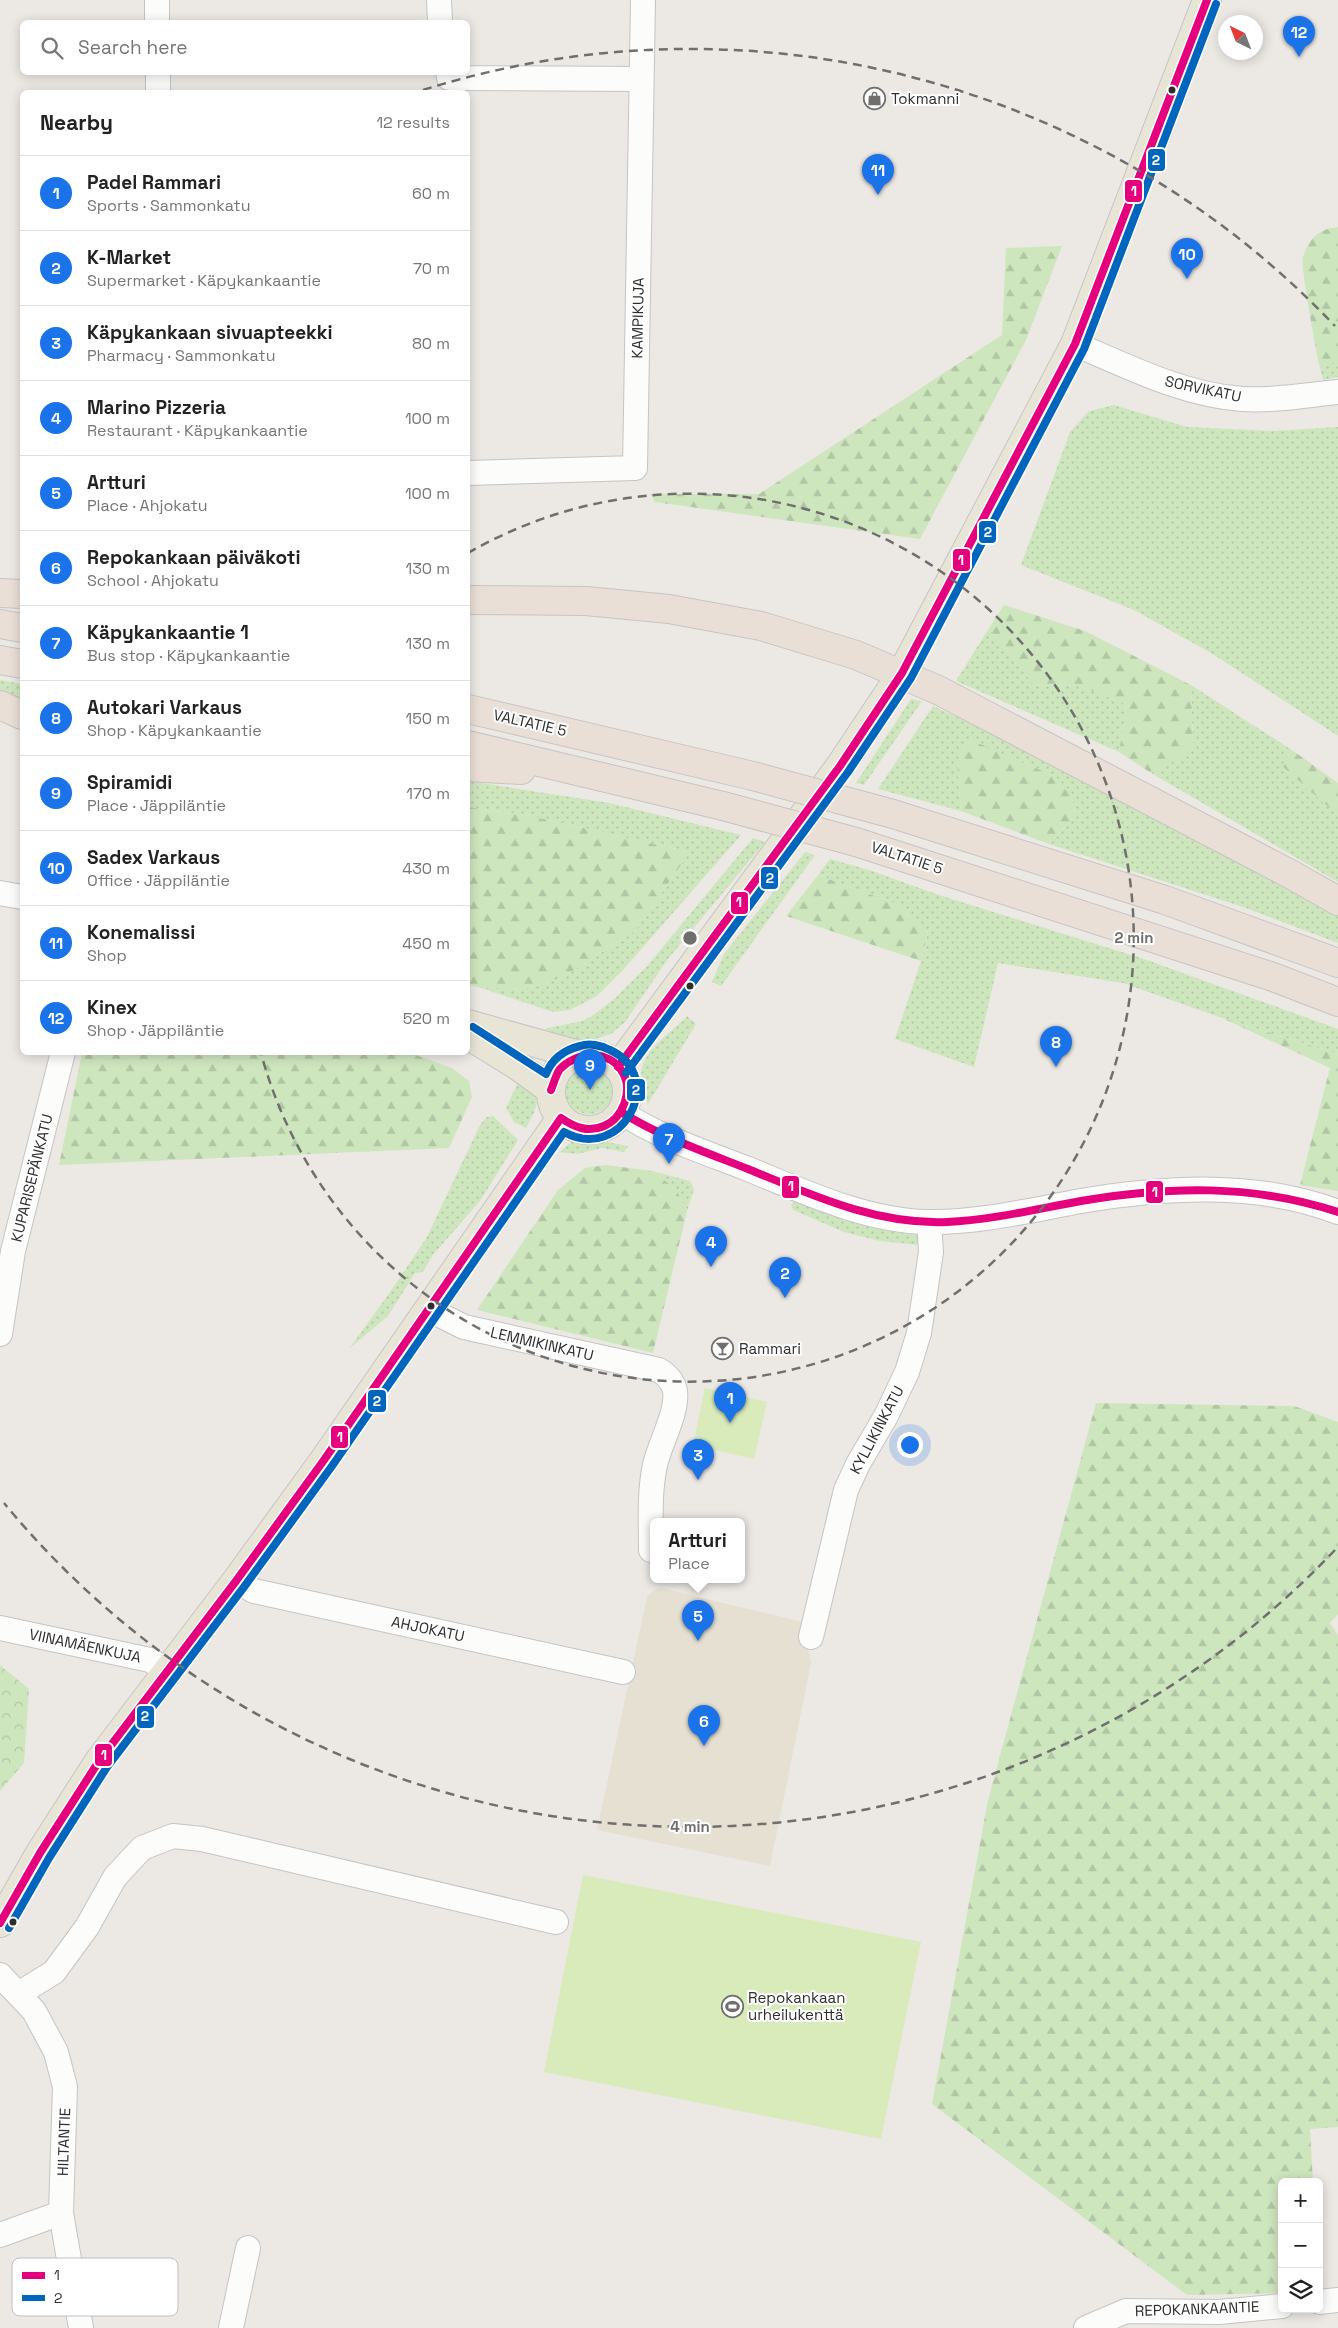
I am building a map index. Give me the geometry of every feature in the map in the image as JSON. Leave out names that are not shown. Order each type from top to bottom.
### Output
[{"type":"highway","points":[[0,593],[20,594]]},
{"type":"highway","points":[[470,600],[586,601],[669,608],[761,626],[856,655],[902,673],[938,690],[1239,847],[1338,901]]},
{"type":"highway","points":[[0,624],[20,628]]},
{"type":"highway","points":[[0,660],[20,664]]},
{"type":"highway","points":[[0,705],[20,714]]},
{"type":"highway","name":"VALTATIE 5","points":[[470,709],[752,776],[893,814],[1165,900],[1338,963]]},
{"type":"highway","name":"VALTATIE 5","points":[[470,745],[723,806],[856,842],[1273,977],[1338,1002]]},
{"type":"highway","points":[[470,767],[590,774]]},
{"type":"main road","points":[[618,1067],[840,766],[902,673],[1076,344],[1207,0]]},
{"type":"main road","points":[[470,1025],[579,1055],[600,1055],[618,1067],[627,1086],[622,1112],[614,1120],[595,1129],[576,1128],[561,1118],[552,1100],[553,1078],[559,1068],[568,1060],[579,1055]]},
{"type":"main road","points":[[470,1036],[518,1066],[551,1090]]},
{"type":"main road","points":[[0,1923],[40,1853],[99,1760],[236,1581],[324,1460],[561,1118]]},
{"type":"street","points":[[157,0],[158,20]]},
{"type":"street","points":[[439,0],[440,20]]},
{"type":"street","name":"KAMPIKUJA","points":[[470,473],[635,468],[643,0]]},
{"type":"street","points":[[158,75],[158,90]]},
{"type":"street","points":[[448,75],[449,78],[641,80]]},
{"type":"street","name":"SORVIKATU","points":[[1076,344],[1141,373],[1184,387],[1219,395],[1242,399],[1281,398],[1338,392]]},
{"type":"street","points":[[0,893],[20,897]]},
{"type":"street","name":"KUPARISEPÄNKATU","points":[[0,1334],[13,1251],[62,1055]]},
{"type":"street","points":[[622,1112],[646,1128],[790,1186],[869,1214],[898,1220],[929,1222],[995,1217],[1108,1197],[1174,1189],[1264,1193],[1338,1212]]},
{"type":"street","name":"KYLLIKINKATU","points":[[811,1636],[846,1490],[858,1464],[886,1416],[907,1372],[919,1333],[932,1252],[929,1222]]},
{"type":"street","name":"LEMMIKINKATU","points":[[428,1309],[464,1327],[659,1370],[672,1381],[675,1390],[675,1403],[655,1465],[651,1518]]},
{"type":"street","name":"AHJOKATU","points":[[236,1581],[254,1591],[623,1672]]},
{"type":"street","name":"VIINAMÄENKUJA","points":[[0,1628],[150,1660],[168,1670]]},
{"type":"street","points":[[20,1993],[54,1972],[87,1927],[116,1877],[142,1848],[173,1836],[202,1839],[556,1922]]},
{"type":"street","name":"HILTANTIE","points":[[0,1975],[20,1993],[34,2011],[56,2052],[65,2087],[62,2213],[69,2258]]},
{"type":"street","points":[[0,2235],[62,2213]]},
{"type":"street","points":[[231,2328],[248,2248]]},
{"type":"street","points":[[1323,2302],[1338,2300]]},
{"type":"street","name":"REPOKANKAANTIE","points":[[1086,2328],[1126,2312],[1219,2312],[1278,2306]]},
{"type":"shaded area","points":[[661,1588],[803,1622],[811,1663],[770,1866],[597,1830],[647,1597],[653,1591]]},
{"type":"green space","points":[[1338,227],[1338,362],[1319,364],[1306,291],[1303,257],[1308,245],[1320,232]]},
{"type":"green space","points":[[1062,246],[1026,340],[920,539],[655,502],[651,494],[759,494],[1002,335],[1006,248]]},
{"type":"green space","points":[[1338,362],[1338,377],[1323,380],[1319,364]]},
{"type":"green space","points":[[1114,405],[1187,427],[1273,431],[1338,427],[1338,736],[1211,653],[1134,610],[1021,565],[1070,432],[1089,411]]},
{"type":"green space","points":[[1004,605],[1085,631],[1191,685],[1193,750],[1151,773],[1119,752],[1127,704],[1078,686],[1034,685],[989,628]]},
{"type":"green space","points":[[989,628],[1034,685],[1078,686],[1127,704],[1119,752],[956,681]]},
{"type":"green space","points":[[0,680],[20,684],[20,702],[0,696]]},
{"type":"green space","points":[[1191,685],[1292,750],[1282,766],[1338,815],[1338,882],[1151,773],[1193,750]]},
{"type":"green space","points":[[911,699],[922,701],[864,785],[856,783]]},
{"type":"green space","points":[[933,706],[1042,756],[1338,914],[1338,943],[1243,907],[1049,844],[1075,816],[969,739],[957,761],[961,811],[878,789]]},
{"type":"green space","points":[[969,739],[1056,777],[1072,793],[1075,816],[1049,844],[961,811],[957,761]]},
{"type":"green space","points":[[1292,750],[1338,783],[1338,815],[1282,766]]},
{"type":"green space","points":[[470,781],[609,803],[741,835],[623,970],[597,996],[570,1010],[553,1012],[478,987],[524,989],[563,977],[635,931],[690,852],[530,816],[470,807]]},
{"type":"green space","points":[[470,807],[530,816],[690,852],[635,931],[563,977],[524,989],[470,985]]},
{"type":"green space","points":[[753,838],[765,842],[668,959],[625,1022],[611,1034],[595,1039],[571,1040],[543,1031],[548,1028],[582,1021],[592,1016],[615,998],[648,965]]},
{"type":"green space","points":[[805,852],[815,855],[721,986],[712,982],[724,954]]},
{"type":"green space","points":[[830,859],[1144,959],[1338,1029],[1338,1054],[1222,1018],[1123,983],[998,963],[974,1067],[895,1039],[921,961],[928,932],[896,904],[818,875]]},
{"type":"green space","points":[[818,875],[896,904],[928,932],[921,961],[786,916]]},
{"type":"green space","points":[[687,1016],[696,1024],[648,1104],[641,1074],[644,1063],[656,1045]]},
{"type":"green space","points":[[1222,1018],[1338,1054],[1338,1191],[1300,1185],[1330,1068]]},
{"type":"green space","points":[[82,1055],[416,1055],[452,1068],[469,1081],[472,1097],[449,1148],[59,1165]]},
{"type":"green space","points":[[594,1064],[607,1071],[613,1079],[613,1099],[607,1107],[599,1113],[584,1114],[571,1107],[565,1099],[564,1084],[571,1071],[579,1065]]},
{"type":"green space","points":[[521,1076],[533,1089],[537,1100],[534,1113],[526,1128],[514,1122],[506,1108]]},
{"type":"green space","points":[[493,1116],[518,1140],[480,1201],[432,1256],[423,1272],[415,1273],[388,1316],[349,1349],[427,1237],[480,1125],[487,1117]]},
{"type":"green space","points":[[587,1138],[628,1146],[624,1152],[602,1148],[577,1154],[560,1152],[571,1142]]},
{"type":"green space","points":[[606,1165],[652,1171],[676,1189],[687,1211],[653,1353],[477,1310],[558,1190],[585,1168]]},
{"type":"green space","points":[[652,1171],[690,1181],[694,1189],[687,1211],[676,1189]]},
{"type":"green space","points":[[796,1200],[917,1233],[922,1238],[920,1245],[880,1241],[844,1232],[793,1210],[791,1205]]},
{"type":"green space","points":[[705,1388],[767,1402],[754,1459],[693,1445]]},
{"type":"green space","points":[[1096,1403],[1294,1406],[1338,1422],[1338,1614],[1330,1623],[1338,1635],[1338,2127],[1310,2129],[1313,2178],[1278,2178],[1278,2293],[1187,2295],[932,2104],[988,1800]]},
{"type":"green space","points":[[0,1665],[29,1689],[24,1763],[0,1791]]},
{"type":"green space","name":"Repokankaan urheilukenttä","points":[[583,1875],[921,1942],[881,2139],[544,2072]]},
{"type":"transit line","name":"1","points":[[618,1067],[840,766],[902,673],[1075,344],[1207,0]]},
{"type":"transit line","name":"2","points":[[626,1073],[848,772],[911,678],[1084,349],[1216,4]]},
{"type":"transit line","name":"2","points":[[9,1928],[49,1858],[107,1767],[244,1587],[332,1466],[564,1132],[585,1139],[604,1136],[619,1127],[630,1113],[636,1096],[635,1079],[627,1063],[610,1050],[591,1045],[574,1048],[555,1060],[546,1074],[473,1027]]},
{"type":"transit line","name":"1","points":[[0,1923],[40,1853],[99,1761],[236,1581],[324,1460],[561,1118],[581,1128],[592,1129],[604,1126],[611,1122],[621,1110],[627,1088],[623,1073],[617,1065],[602,1056],[593,1055],[584,1056],[567,1063],[560,1069],[551,1090]]},
{"type":"transit line","name":"1","points":[[621,1112],[667,1137],[796,1189],[845,1206],[895,1219],[921,1222],[964,1221],[1114,1196],[1146,1192],[1210,1190],[1274,1196],[1338,1212]]},
{"type":"place","name":"Kinex","points":[[1299,57]]},
{"type":"place","name":"Tokmanni","points":[[875,99]]},
{"type":"place","name":"Konemalissi","points":[[878,195]]},
{"type":"place","name":"Sadex Varkaus","points":[[1187,279]]},
{"type":"place","name":"Autokari Varkaus","points":[[1056,1067]]},
{"type":"place","name":"Spiramidi","points":[[590,1090]]},
{"type":"place","name":"Käpykankaantie 1","points":[[669,1164]]},
{"type":"place","name":"Marino Pizzeria","points":[[711,1267]]},
{"type":"place","name":"K-Market","points":[[785,1298]]},
{"type":"place","name":"Rammari","points":[[723,1349]]},
{"type":"place","name":"Padel Rammari","points":[[730,1423]]},
{"type":"place","name":"Käpykankaan sivuapteekki","points":[[698,1480]]},
{"type":"place","name":"Artturi","points":[[698,1641]]},
{"type":"place","name":"Repokankaan päiväkoti","points":[[704,1746]]},
{"type":"place","name":"Repokankaan urheilukenttä","points":[[732,2007]]}]
